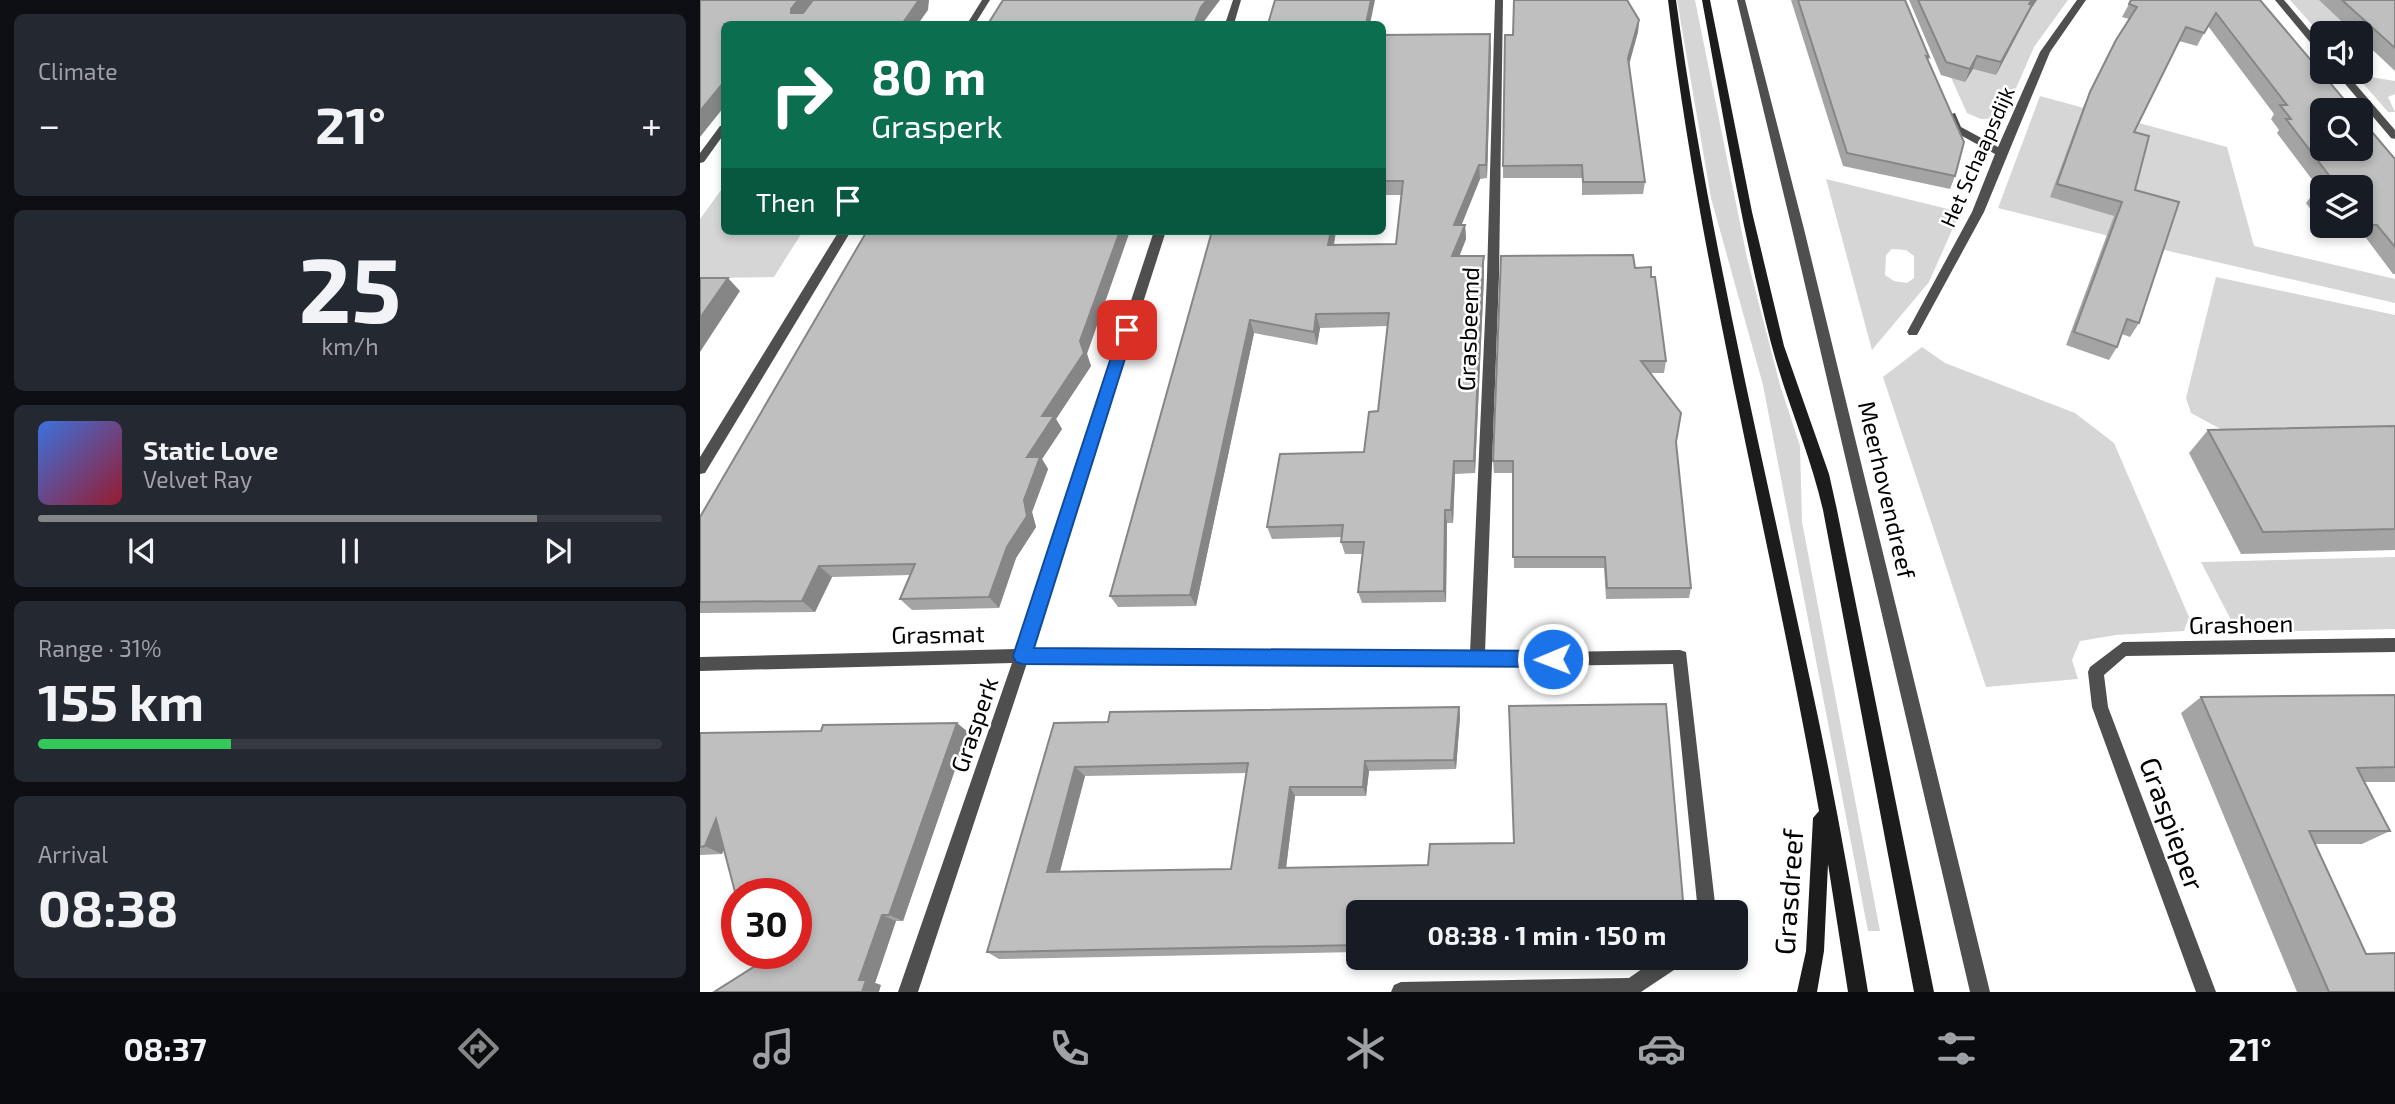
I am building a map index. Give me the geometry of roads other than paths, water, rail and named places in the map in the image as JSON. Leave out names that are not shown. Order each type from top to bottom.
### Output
[{"type":"main road","points":[[1672,0],[1737,388],[1780,574],[1858,992]]},
{"type":"main road","points":[[1706,0],[1746,212],[1778,346],[1822,474],[1924,992]]},
{"type":"main road","name":"Grasdreef","points":[[1807,992],[1815,951],[1823,796]]},
{"type":"street","points":[[973,21],[986,0]]},
{"type":"street","points":[[1230,21],[1237,0]]},
{"type":"street","name":"Grasbeemd","points":[[1477,660],[1493,276],[1499,0]]},
{"type":"street","name":"Meerhovendreef","points":[[1741,0],[1980,992]]},
{"type":"street","name":"Het Schaapsdijk","points":[[1913,332],[1978,212],[2045,52],[2082,0]]},
{"type":"street","points":[[2279,0],[2310,37]]},
{"type":"street","points":[[2350,84],[2395,136]]},
{"type":"street","points":[[1947,106],[1957,129],[2001,153]]},
{"type":"street","points":[[700,160],[721,132]]},
{"type":"street","points":[[700,469],[843,235]]},
{"type":"street","name":"Grasperk","points":[[908,992],[1022,656],[1159,235]]},
{"type":"street","name":"Grashoen","points":[[2096,672],[2123,649],[2395,645]]},
{"type":"street","name":"Grasmat","points":[[700,664],[1022,656],[1477,660],[1680,657],[1706,900]]},
{"type":"street","name":"Graspieper","points":[[2096,672],[2100,707],[2206,992]]},
{"type":"street","points":[[1401,992],[1632,986],[1656,970]]}]
